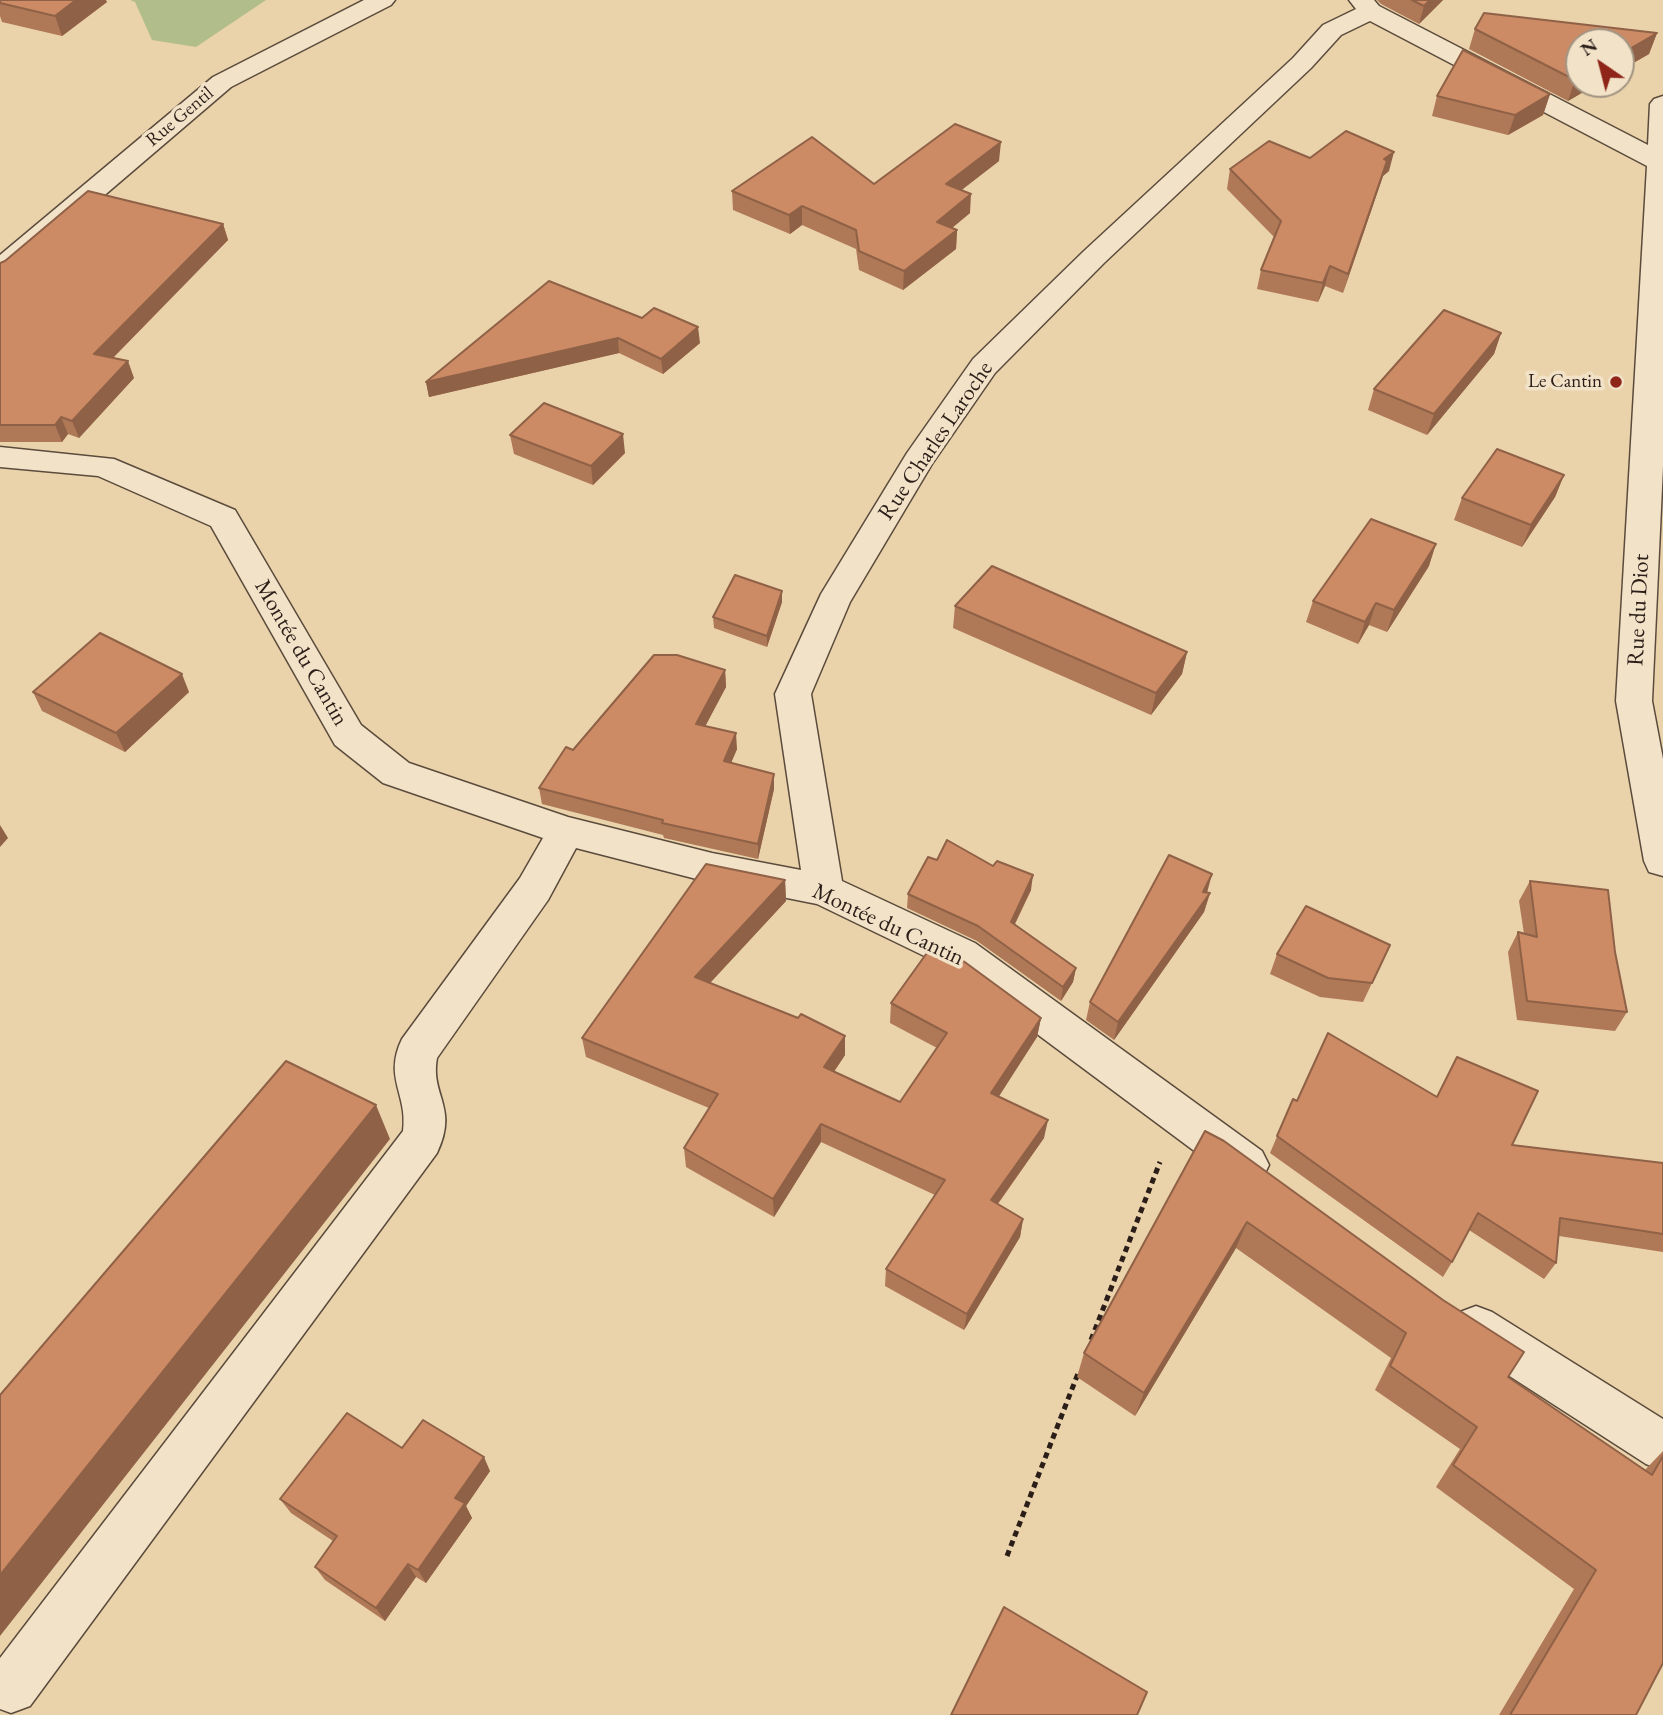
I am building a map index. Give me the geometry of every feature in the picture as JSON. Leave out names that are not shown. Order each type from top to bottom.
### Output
[{"type":"street","name":"Rue Gentil","points":[[0,270],[222,82],[383,0]]},
{"type":"street","points":[[1366,6],[1660,162]]},
{"type":"street","name":"Rue Charles Laroche","points":[[824,890],[793,694],[833,602],[918,460],[993,357],[1094,257],[1302,64],[1332,30],[1366,6]]},
{"type":"street","name":"Rue du Diot","points":[[1663,104],[1651,624],[1634,701],[1663,861]]},
{"type":"street","name":"Montée du Cantin","points":[[0,457],[103,466],[223,518],[348,735],[396,773],[566,831],[712,868],[824,890],[961,955],[1278,1187]]},
{"type":"street","points":[[11,1687],[422,1139],[427,1128],[427,1118],[414,1062],[417,1052],[534,890],[566,831]]},
{"type":"street","points":[[1444,1308],[1663,1447]]},
{"type":"path","points":[[1088,1349],[1179,1115]]},
{"type":"path","points":[[1007,1556],[1083,1362]]},
{"type":"green space","points":[[130,0],[266,0],[196,47],[152,40],[135,2]]},
{"type":"building","points":[[0,0],[76,0],[55,16],[0,3]]},
{"type":"building","points":[[1412,0],[1430,0],[1424,6]]},
{"type":"building","points":[[1484,13],[1614,28],[1565,28],[1565,75],[1475,29]]},
{"type":"building","points":[[1635,30],[1657,33],[1635,46]]},
{"type":"building","points":[[1463,50],[1550,94],[1515,115],[1437,96]]},
{"type":"building","points":[[955,124],[1001,142],[946,184],[971,194],[937,222],[957,230],[904,271],[859,251],[856,230],[802,206],[789,215],[732,191],[812,137],[874,184]]},
{"type":"building","points":[[1346,131],[1394,152],[1384,159],[1387,161],[1348,274],[1330,266],[1323,283],[1261,270],[1281,221],[1230,169],[1269,141],[1310,158]]},
{"type":"building","points":[[88,191],[223,224],[94,354],[128,361],[72,421],[61,417],[55,425],[0,425],[0,263]]},
{"type":"building","points":[[549,281],[642,318],[654,308],[698,327],[661,359],[618,338],[426,382]]},
{"type":"building","points":[[1444,310],[1501,333],[1434,414],[1374,389]]},
{"type":"building","points":[[544,403],[623,434],[591,466],[510,435]]},
{"type":"building","points":[[1497,449],[1564,475],[1531,525],[1462,498]]},
{"type":"building","points":[[1371,519],[1436,544],[1394,610],[1376,603],[1365,622],[1313,601]]},
{"type":"building","points":[[992,566],[1187,652],[1156,693],[955,606]]},
{"type":"building","points":[[735,575],[782,591],[767,636],[713,617]]},
{"type":"building","points":[[100,633],[182,674],[116,733],[33,692]]},
{"type":"building","points":[[654,655],[677,655],[725,670],[696,724],[736,733],[724,761],[774,774],[758,844],[662,823],[663,820],[539,788],[566,747],[573,750]]},
{"type":"building","points":[[947,840],[993,866],[997,861],[1033,875],[1011,922],[1076,968],[1063,987],[978,926],[908,894],[928,857],[937,860]]},
{"type":"building","points":[[1169,855],[1212,874],[1203,892],[1210,893],[1118,1022],[1090,1002]]},
{"type":"building","points":[[706,864],[785,880],[695,977],[798,1018],[801,1014],[845,1036],[824,1067],[900,1102],[947,1033],[891,1003],[934,943],[947,949],[1041,1018],[991,1093],[1048,1120],[991,1200],[1023,1219],[967,1314],[886,1269],[945,1180],[821,1124],[773,1199],[684,1148],[718,1094],[582,1038]]},
{"type":"building","points":[[1530,881],[1608,890],[1615,952],[1627,1012],[1527,1001],[1518,932],[1537,937]]},
{"type":"building","points":[[1306,906],[1390,945],[1372,983],[1328,978],[1277,954]]},
{"type":"building","points":[[1328,1033],[1437,1097],[1457,1057],[1538,1091],[1512,1145],[1663,1163],[1663,1234],[1560,1218],[1556,1263],[1478,1213],[1452,1262],[1277,1136],[1293,1099],[1297,1101]]},
{"type":"building","points":[[286,1061],[376,1105],[0,1575],[0,1395]]},
{"type":"building","points":[[1205,1131],[1224,1141],[1443,1300],[1524,1352],[1508,1377],[1652,1475],[1663,1456],[1663,1663],[1636,1715],[1510,1715],[1596,1570],[1453,1465],[1477,1427],[1390,1366],[1406,1333],[1247,1222],[1144,1393],[1084,1353]]},
{"type":"building","points":[[347,1413],[402,1448],[423,1420],[484,1457],[455,1498],[465,1503],[418,1570],[408,1564],[376,1608],[315,1567],[337,1536],[280,1499]]},
{"type":"building","points":[[1004,1607],[1147,1692],[1137,1715],[951,1715]]},
{"type":"place","name":"Le Cantin","points":[[1616,382]]}]
